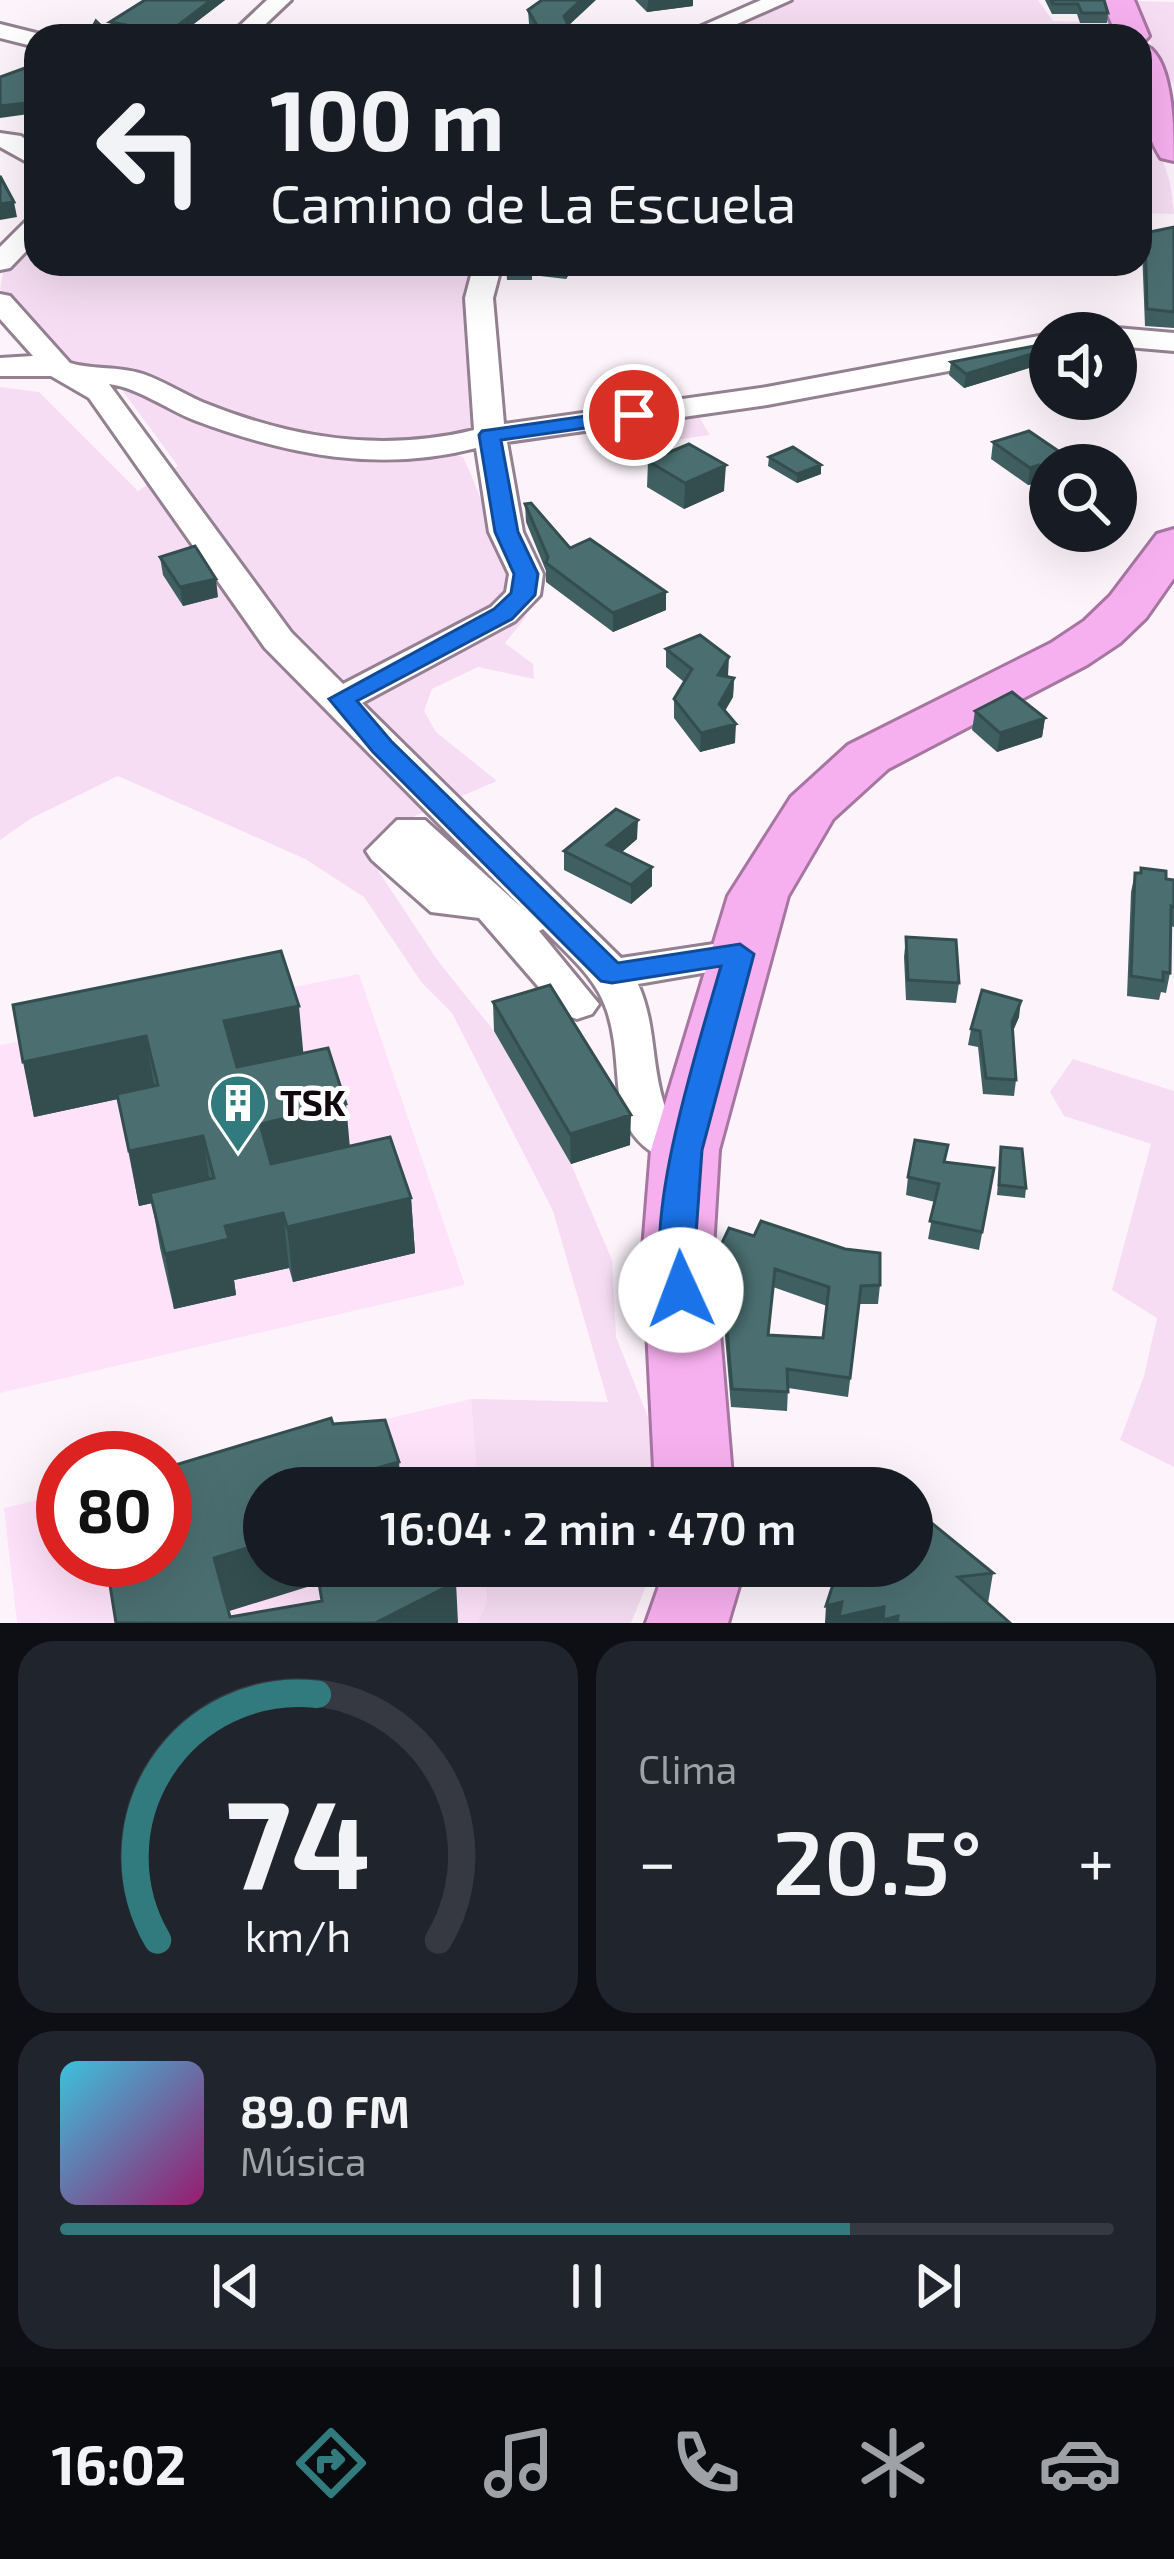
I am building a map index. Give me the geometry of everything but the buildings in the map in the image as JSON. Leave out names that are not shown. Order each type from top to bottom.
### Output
[{"type":"highway","points":[[1158,82],[1174,150]]},
{"type":"highway","points":[[693,1467],[678,1249],[686,1150],[758,896],[811,809],[868,757],[1069,654],[1102,632],[1128,607],[1174,544]]},
{"type":"highway","points":[[687,1623],[699,1587]]},
{"type":"street","points":[[253,24],[280,0]]},
{"type":"street","points":[[718,24],[768,2]]},
{"type":"street","points":[[0,262],[24,238]]},
{"type":"street","points":[[341,699],[503,614],[523,595],[526,574],[506,532],[490,435],[479,298],[485,276]]},
{"type":"street","points":[[0,302],[70,371],[100,392],[278,640],[341,699],[382,746],[517,914],[578,1004]]},
{"type":"street","points":[[1137,339],[1174,342]]},
{"type":"street","points":[[0,367],[32,363],[128,375],[209,416],[292,445],[326,452],[394,452],[767,396],[1029,347]]},
{"type":"street","points":[[517,914],[612,974],[630,1014],[641,1104],[656,1136],[686,1150]]},
{"type":"street","points":[[612,974],[740,954]]},
{"type":"shaded area","points":[[789,0],[1038,0],[1053,21],[1117,24],[730,24]]},
{"type":"shaded area","points":[[1132,1],[1174,2],[1174,84],[1152,45],[1152,24],[1142,24]]},
{"type":"shaded area","points":[[1152,129],[1170,182],[1174,214],[1152,213]]},
{"type":"shaded area","points":[[24,249],[24,276],[479,276],[479,430],[457,441],[326,448],[231,418],[118,365],[84,370],[71,366],[0,289],[4,267]]},
{"type":"shaded area","points":[[0,387],[39,392],[138,491],[178,466],[122,390],[128,389],[271,447],[385,461],[446,452],[463,457],[526,617],[505,643],[533,664],[534,679],[478,667],[432,689],[424,711],[436,732],[497,781],[415,816],[371,851],[379,872],[438,961],[494,1031],[571,1164],[612,1260],[616,1337],[652,1427],[654,1467],[476,1467],[471,1399],[608,1402],[553,1211],[452,1013],[422,983],[364,897],[305,859],[118,776],[32,818],[0,840]]},
{"type":"shaded area","points":[[696,412],[710,435],[611,449],[597,427]]},
{"type":"shaded area","points":[[359,974],[465,1285],[0,1393],[0,1045]]},
{"type":"shaded area","points":[[1073,1059],[1174,1091],[1174,1467],[1120,1440],[1144,1376],[1157,1318],[1112,1290],[1151,1144],[1064,1116],[1050,1092]]},
{"type":"shaded area","points":[[471,1399],[476,1467],[243,1467],[243,1587],[486,1587],[487,1601],[478,1623],[17,1623],[4,1508],[36,1500],[36,1587],[192,1587],[192,1465]]},
{"type":"shaded area","points":[[486,1587],[646,1587],[631,1623],[478,1623],[487,1601]]},
{"type":"place","name":"TSK","points":[[238,1154]]},
{"type":"route","points":[[634,415],[490,435],[506,532],[526,574],[523,595],[503,614],[341,699],[382,746],[612,974],[740,954],[686,1150],[678,1249],[681,1290]]}]
